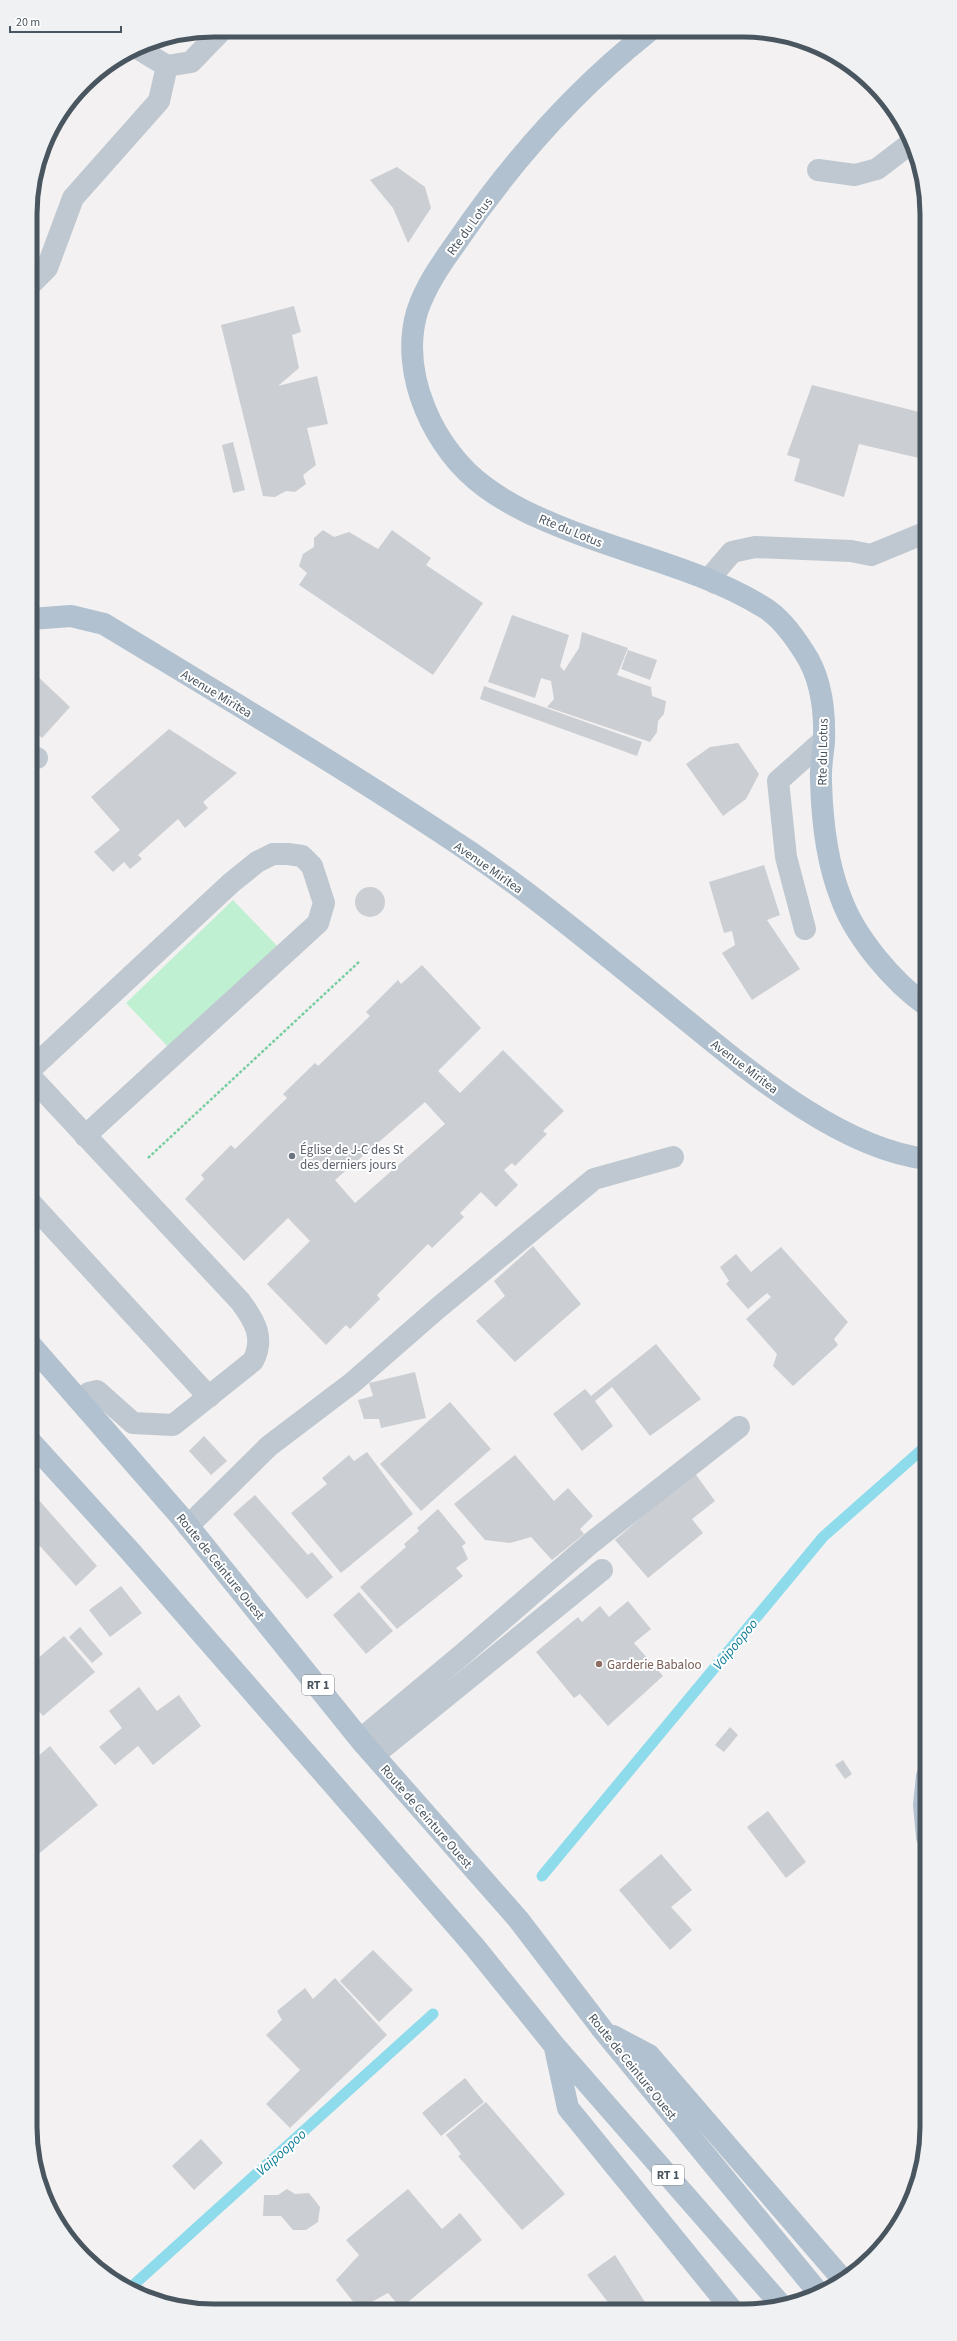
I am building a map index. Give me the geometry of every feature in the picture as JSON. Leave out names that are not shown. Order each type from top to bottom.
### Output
[{"type":"main road","name":"Rte du Lotus","points":[[642,37],[613,60],[521,158],[474,217],[436,271],[418,309],[412,336],[412,361],[417,390],[431,423],[443,443],[483,486],[547,522],[715,583],[767,609],[788,629],[803,650],[818,682],[822,707],[824,740],[820,779],[833,875],[842,902],[855,926],[888,971],[908,993],[920,1001]]},
{"type":"main road","name":"Avenue Miritea","points":[[37,618],[71,616],[104,624],[280,732],[470,853],[599,950],[762,1081],[857,1138],[892,1151],[920,1157]]},
{"type":"main road","name":"Route de Ceinture Ouest","points":[[37,1352],[188,1526],[368,1747],[518,1919],[602,2029],[815,2289]]},
{"type":"main road","name":"RT 1","points":[[37,1449],[129,1550],[469,1940],[554,2045],[778,2301]]},
{"type":"main road","points":[[602,2029],[649,2055],[839,2276]]},
{"type":"main road","points":[[554,2045],[568,2108],[727,2304]]},
{"type":"street","points":[[143,51],[167,66],[191,62],[215,37]]},
{"type":"street","points":[[37,278],[47,268],[73,198],[159,100],[167,66]]},
{"type":"street","points":[[818,170],[855,175],[877,169],[907,146]]},
{"type":"street","points":[[715,583],[714,573],[732,552],[755,547],[851,551],[871,555],[920,535]]},
{"type":"street","points":[[805,928],[786,857],[778,781],[824,740]]},
{"type":"street","points":[[37,1063],[231,883],[257,862],[273,854],[288,854],[302,856],[312,866],[324,903],[318,923],[85,1136]]},
{"type":"street","points":[[37,1084],[240,1301],[254,1321],[259,1338],[258,1351],[253,1361],[173,1425],[133,1423],[97,1391],[89,1393],[80,1400]]},
{"type":"street","points":[[188,1526],[269,1446],[352,1383],[438,1308],[594,1179],[674,1157]]},
{"type":"street","points":[[37,1210],[209,1397]]},
{"type":"street","points":[[368,1747],[464,1653],[591,1543],[739,1427]]},
{"type":"street","points":[[368,1747],[602,1570]]},
{"type":"path","points":[[126,1178],[360,961]]},
{"type":"green space","points":[[233,900],[282,951],[174,1053],[126,1003]]},
{"type":"building","points":[[852,73],[870,91],[869,92]]},
{"type":"building","points":[[397,167],[425,187],[431,208],[408,243],[393,208],[370,180]]},
{"type":"building","points":[[294,306],[301,332],[292,335],[299,368],[278,386],[317,376],[328,424],[307,428],[316,465],[303,475],[306,484],[295,492],[286,491],[275,497],[263,496],[221,325]]},
{"type":"building","points":[[812,385],[920,412],[920,458],[859,444],[844,497],[794,481],[800,459],[787,455]]},
{"type":"building","points":[[233,442],[245,490],[233,493],[222,445]]},
{"type":"building","points":[[323,530],[334,537],[349,532],[378,549],[392,530],[431,558],[426,565],[483,603],[433,675],[299,585],[307,573],[299,566],[303,554],[314,547],[314,538]]},
{"type":"building","points":[[512,615],[569,635],[560,666],[564,671],[579,648],[582,632],[628,648],[617,675],[651,687],[652,696],[666,701],[664,714],[658,721],[657,732],[650,742],[547,707],[554,699],[551,681],[541,678],[535,698],[488,682]]},
{"type":"building","points":[[628,650],[657,660],[650,680],[621,669]]},
{"type":"building","points":[[37,676],[70,707],[42,738],[37,733]]},
{"type":"building","points":[[484,686],[642,742],[637,756],[480,699]]},
{"type":"building","points":[[169,729],[237,773],[203,802],[208,808],[185,828],[178,819],[138,855],[142,859],[130,869],[124,862],[113,872],[94,852],[120,830],[91,797]]},
{"type":"building","points":[[738,743],[759,774],[746,799],[723,816],[686,764],[710,747]]},
{"type":"building","points":[[764,865],[780,915],[767,920],[800,969],[752,1000],[722,953],[735,945],[732,931],[724,933],[709,882]]},
{"type":"building","points":[[370,887],[380,892],[385,902],[380,912],[370,917],[360,912],[355,902],[360,892]]},
{"type":"building","name":"Église de J-C des St des derniers jours","points":[[422,965],[481,1028],[438,1071],[460,1093],[503,1050],[564,1111],[543,1131],[547,1134],[515,1166],[512,1163],[504,1170],[518,1185],[496,1207],[481,1192],[460,1213],[464,1217],[432,1248],[428,1244],[377,1295],[380,1299],[350,1329],[346,1325],[326,1345],[267,1284],[310,1241],[288,1218],[244,1261],[185,1199],[204,1179],[201,1175],[231,1145],[235,1149],[287,1098],[283,1094],[315,1063],[318,1066],[370,1016],[366,1012],[398,980],[401,984]],"holes":[[[425,1102],[445,1124],[355,1203],[335,1180]]]},
{"type":"building","points":[[533,1246],[581,1304],[515,1362],[476,1321],[505,1296],[494,1281]]},
{"type":"building","points":[[781,1247],[848,1322],[834,1339],[838,1345],[793,1386],[773,1366],[777,1354],[746,1319],[771,1297],[767,1293],[748,1309],[726,1284],[729,1281],[720,1267],[736,1254],[751,1272]]},
{"type":"building","points":[[656,1344],[701,1399],[650,1436],[612,1387],[595,1401],[613,1426],[582,1451],[553,1414],[585,1389],[591,1396]]},
{"type":"building","points":[[415,1372],[426,1418],[381,1428],[379,1419],[364,1419],[358,1400],[373,1396],[369,1383]]},
{"type":"building","points":[[450,1402],[491,1449],[421,1511],[380,1464]]},
{"type":"building","points":[[204,1436],[227,1461],[211,1475],[189,1451]]},
{"type":"building","points":[[367,1452],[413,1514],[341,1573],[291,1513],[327,1484],[322,1478],[349,1455],[354,1461]]},
{"type":"building","points":[[515,1455],[554,1501],[568,1488],[593,1516],[580,1529],[584,1534],[552,1560],[531,1537],[510,1543],[485,1540],[454,1504]]},
{"type":"building","points":[[694,1472],[715,1501],[692,1519],[703,1533],[648,1578],[615,1540]]},
{"type":"building","points":[[255,1495],[308,1555],[312,1552],[333,1577],[307,1599],[233,1514]]},
{"type":"building","points":[[37,1498],[97,1566],[76,1586],[37,1543]]},
{"type":"building","points":[[438,1509],[466,1543],[462,1546],[468,1559],[456,1568],[463,1576],[397,1629],[360,1587],[406,1547],[404,1544],[419,1531],[417,1528]]},
{"type":"building","points":[[121,1586],[142,1613],[110,1637],[89,1610]]},
{"type":"building","points":[[359,1592],[393,1631],[366,1654],[333,1615]]},
{"type":"building","name":"Garderie Babaloo","points":[[628,1601],[651,1629],[634,1643],[663,1676],[608,1726],[580,1694],[574,1698],[536,1652],[578,1617],[582,1622],[600,1606],[609,1617]]},
{"type":"building","points":[[80,1627],[103,1654],[92,1663],[69,1637]]},
{"type":"building","points":[[64,1636],[95,1672],[43,1716],[37,1709],[37,1659]]},
{"type":"building","points":[[139,1687],[157,1711],[179,1695],[201,1726],[153,1765],[138,1746],[115,1765],[99,1747],[122,1728],[109,1711]]},
{"type":"building","points":[[730,1727],[738,1735],[724,1752],[715,1745]]},
{"type":"building","points":[[50,1746],[98,1805],[37,1855],[37,1757]]},
{"type":"building","points":[[843,1760],[852,1774],[845,1779],[835,1765]]},
{"type":"building","points":[[768,1811],[806,1862],[786,1878],[747,1827]]},
{"type":"building","points":[[661,1854],[692,1890],[671,1907],[692,1930],[670,1950],[619,1890]]},
{"type":"building","points":[[373,1950],[413,1990],[379,2022],[340,1981]]},
{"type":"building","points":[[335,1978],[387,2035],[290,2128],[266,2104],[300,2070],[266,2035],[282,2020],[277,2011],[305,1988],[313,1999]]},
{"type":"building","points":[[465,2078],[484,2102],[441,2136],[422,2113]]},
{"type":"building","points":[[486,2102],[565,2194],[522,2230],[458,2156],[461,2154],[446,2135]]},
{"type":"building","points":[[201,2139],[223,2163],[194,2190],[172,2166]]},
{"type":"building","points":[[287,2189],[295,2194],[309,2193],[320,2207],[318,2222],[306,2230],[293,2230],[281,2216],[263,2216],[264,2195],[278,2195]]},
{"type":"building","points":[[408,2189],[442,2229],[460,2213],[482,2240],[406,2304],[398,2304],[388,2293],[368,2304],[355,2304],[336,2280],[359,2255],[346,2240]]},
{"type":"building","points":[[615,2255],[646,2304],[609,2304],[587,2275]]},
{"type":"waterway","name":"Vaipoopoo","points":[[542,1876],[823,1537],[920,1451]]},
{"type":"waterway","name":"Vaipoopoo","points":[[133,2285],[433,2014]]},
{"type":"place","name":"Église de J-C des St des derniers jours","points":[[292,1156]]},
{"type":"place","name":"Garderie Babaloo","points":[[599,1664]]}]
